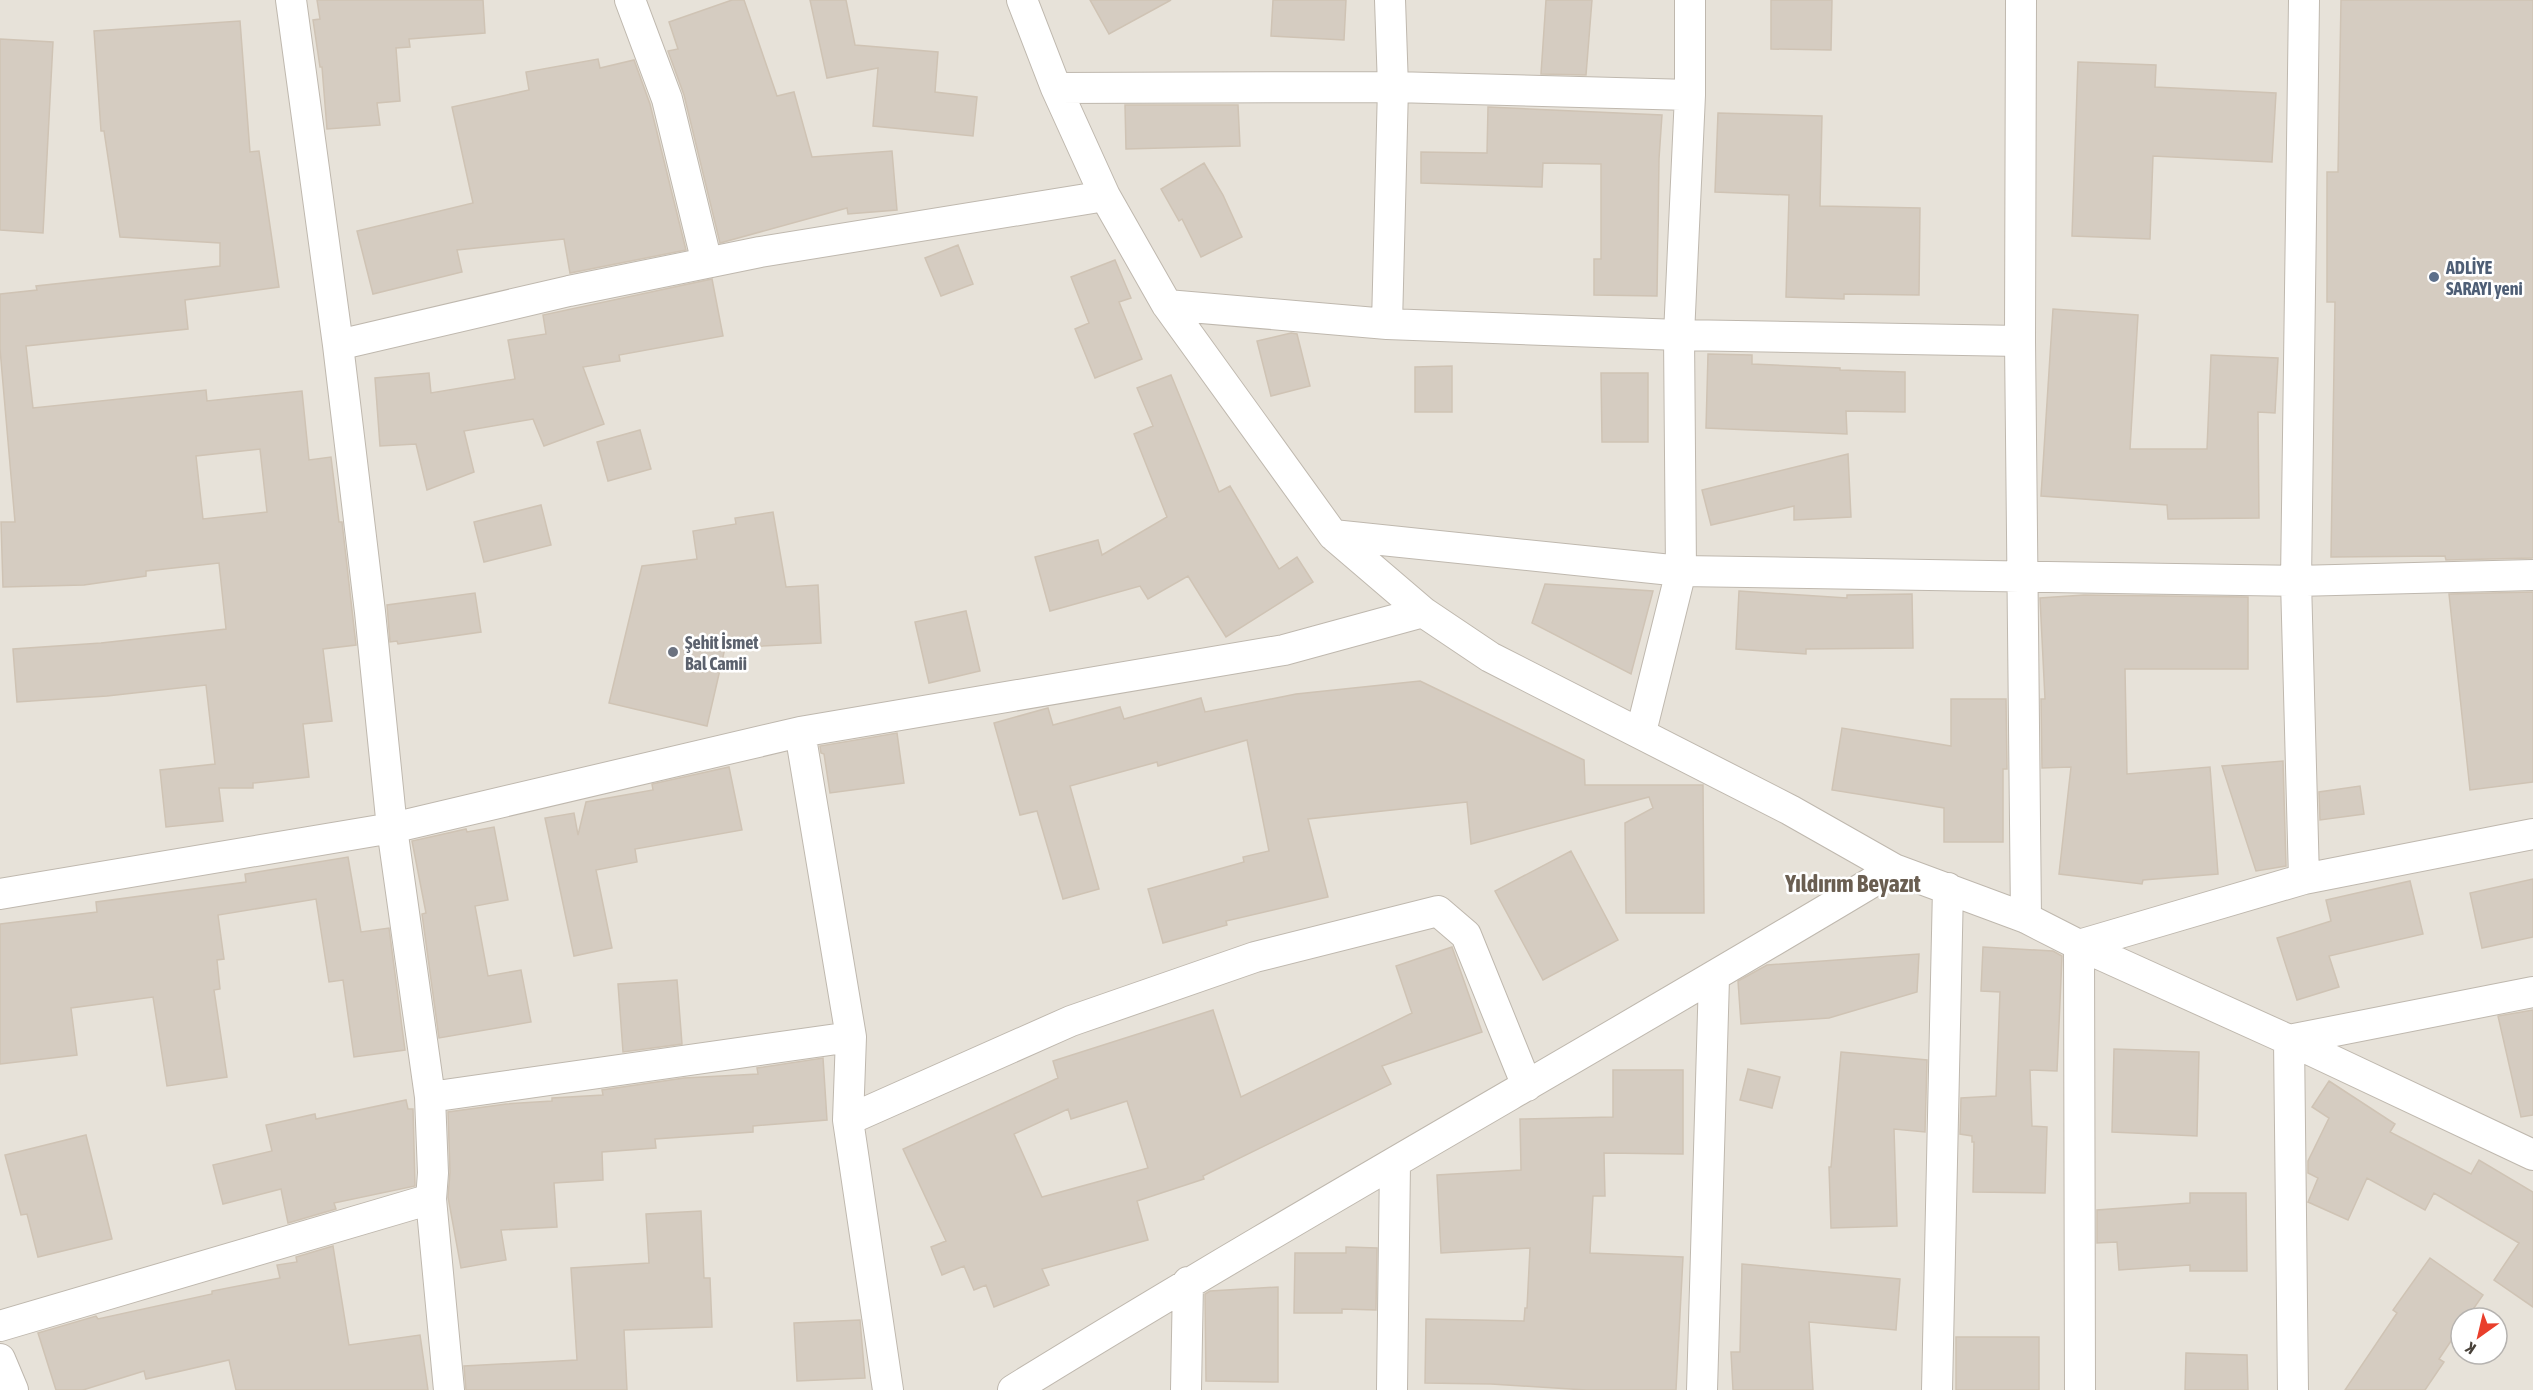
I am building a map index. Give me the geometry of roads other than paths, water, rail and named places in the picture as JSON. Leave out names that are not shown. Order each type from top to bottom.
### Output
[{"type":"street","points":[[291,0],[338,345],[370,612],[392,828],[430,1097],[433,1173],[431,1199],[449,1390]]},
{"type":"street","points":[[630,0],[667,99],[707,263]]},
{"type":"street","points":[[1022,0],[1056,88],[1105,196],[1167,305],[1333,535],[1423,612],[1490,657],[1790,810],[1894,869],[2026,918],[2089,950],[2289,1040],[2533,1155]]},
{"type":"street","points":[[1387,324],[1393,87],[1390,0]]},
{"type":"street","points":[[1641,732],[1681,571],[1679,334],[1690,95],[1690,0]]},
{"type":"street","points":[[2021,0],[2020,341],[2026,918]]},
{"type":"street","points":[[2304,0],[2296,581],[2304,879]]},
{"type":"street","points":[[1056,88],[1393,87],[1690,95]]},
{"type":"street","points":[[338,345],[569,291],[707,263],[1105,196]]},
{"type":"street","points":[[1167,305],[1387,324],[1679,334],[2020,341]]},
{"type":"street","points":[[1333,535],[1681,571],[2296,581],[2533,575]]},
{"type":"street","points":[[0,894],[392,828],[800,732],[1284,650],[1423,612]]},
{"type":"street","points":[[800,732],[851,1036],[848,1120],[888,1390]]},
{"type":"street","points":[[2089,950],[2304,879],[2533,834]]},
{"type":"street","points":[[2089,950],[2412,872],[2533,848]]},
{"type":"street","points":[[1013,1390],[1188,1282],[1714,978],[1894,869]]},
{"type":"street","points":[[1938,1390],[1948,888]]},
{"type":"street","points":[[848,1120],[1071,1021],[1255,957],[1438,911],[1466,935],[1527,1086]]},
{"type":"street","points":[[2080,1390],[2089,950]]},
{"type":"street","points":[[1702,1390],[1714,978]]},
{"type":"street","points":[[2289,1040],[2533,992]]},
{"type":"street","points":[[430,1097],[851,1036]]},
{"type":"street","points":[[2289,1040],[2293,1390]]},
{"type":"street","points":[[1392,1390],[1395,1163]]},
{"type":"street","points":[[0,1326],[431,1199]]},
{"type":"street","points":[[1186,1390],[1188,1282]]},
{"type":"street","points":[[0,1359],[13,1390]]},
{"type":"place","name":"ADLİYE SARAYI yeni","points":[[2434,277]]},
{"type":"place","name":"Şehit İsmet Bal Camii","points":[[673,652]]},
{"type":"district","name":"Yıldırım Beyazıt","points":[[1853,883]]}]
